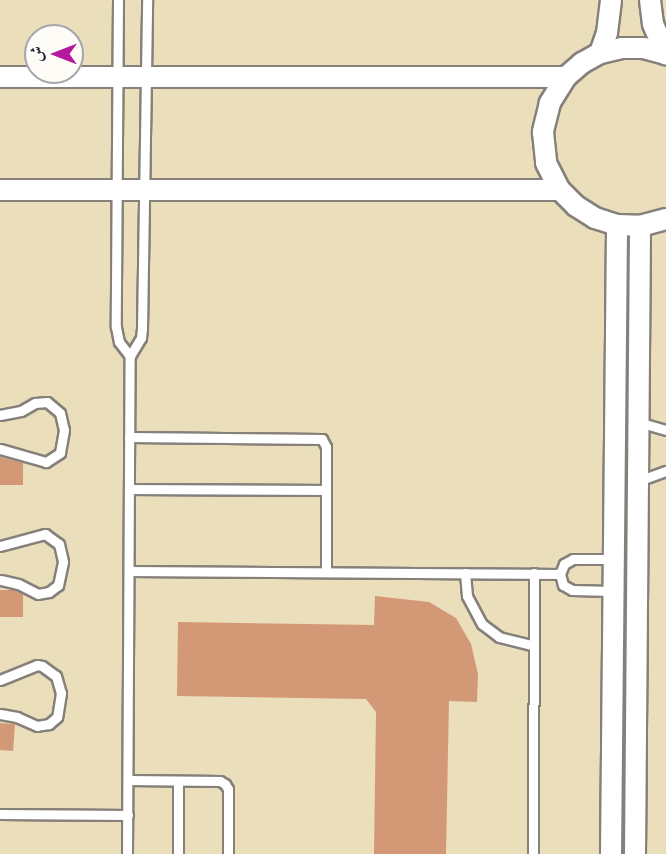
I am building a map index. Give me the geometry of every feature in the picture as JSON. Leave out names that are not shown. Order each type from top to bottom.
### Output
[{"type":"street","points":[[600,53],[607,33],[611,0]]},
{"type":"street","points":[[650,0],[653,24],[666,54]]},
{"type":"street","points":[[666,54],[644,48],[622,48],[600,53],[582,63],[566,77],[549,103],[543,132],[546,163],[560,190],[576,206],[595,218],[617,225],[640,226],[666,219]]},
{"type":"street","points":[[0,77],[566,77]]},
{"type":"street","points":[[0,190],[560,190]]},
{"type":"street","points":[[611,854],[617,225]]},
{"type":"street","points":[[635,854],[640,226]]},
{"type":"lane","points":[[118,0],[116,327],[119,342],[130,356]]},
{"type":"lane","points":[[127,854],[130,356],[141,338],[142,329],[147,0]]},
{"type":"lane","points":[[0,415],[21,411],[35,403],[47,402],[60,413],[64,430],[60,453],[46,462],[0,449]]},
{"type":"lane","points":[[638,422],[666,430]]},
{"type":"lane","points":[[129,437],[322,439],[326,447],[326,571]]},
{"type":"lane","points":[[638,481],[666,471]]},
{"type":"lane","points":[[129,489],[326,490]]},
{"type":"lane","points":[[0,546],[45,534],[59,544],[63,562],[58,585],[49,592],[38,594],[18,584],[0,580]]},
{"type":"lane","points":[[613,591],[572,590],[563,585],[560,573],[564,564],[573,559],[614,560]]},
{"type":"lane","points":[[129,571],[560,573]]},
{"type":"lane","points":[[465,573],[467,596],[482,624],[499,637],[534,646]]},
{"type":"lane","points":[[533,854],[534,573]]},
{"type":"lane","points":[[0,680],[37,665],[42,666],[56,676],[61,693],[59,711],[49,724],[38,726],[17,717],[0,714]]},
{"type":"lane","points":[[128,780],[220,781],[225,784],[228,789],[228,854]]},
{"type":"lane","points":[[178,781],[178,854]]},
{"type":"lane","points":[[0,814],[128,815]]},
{"type":"building","points":[[0,457],[23,463],[23,485],[0,485]]},
{"type":"building","points":[[0,590],[14,590],[23,594],[23,617],[0,617]]},
{"type":"building","points":[[375,596],[429,602],[456,618],[471,644],[478,674],[477,702],[449,701],[446,854],[374,854],[376,712],[366,699],[177,696],[178,622],[374,625]]},
{"type":"building","points":[[0,723],[15,724],[13,751],[0,750]]}]
